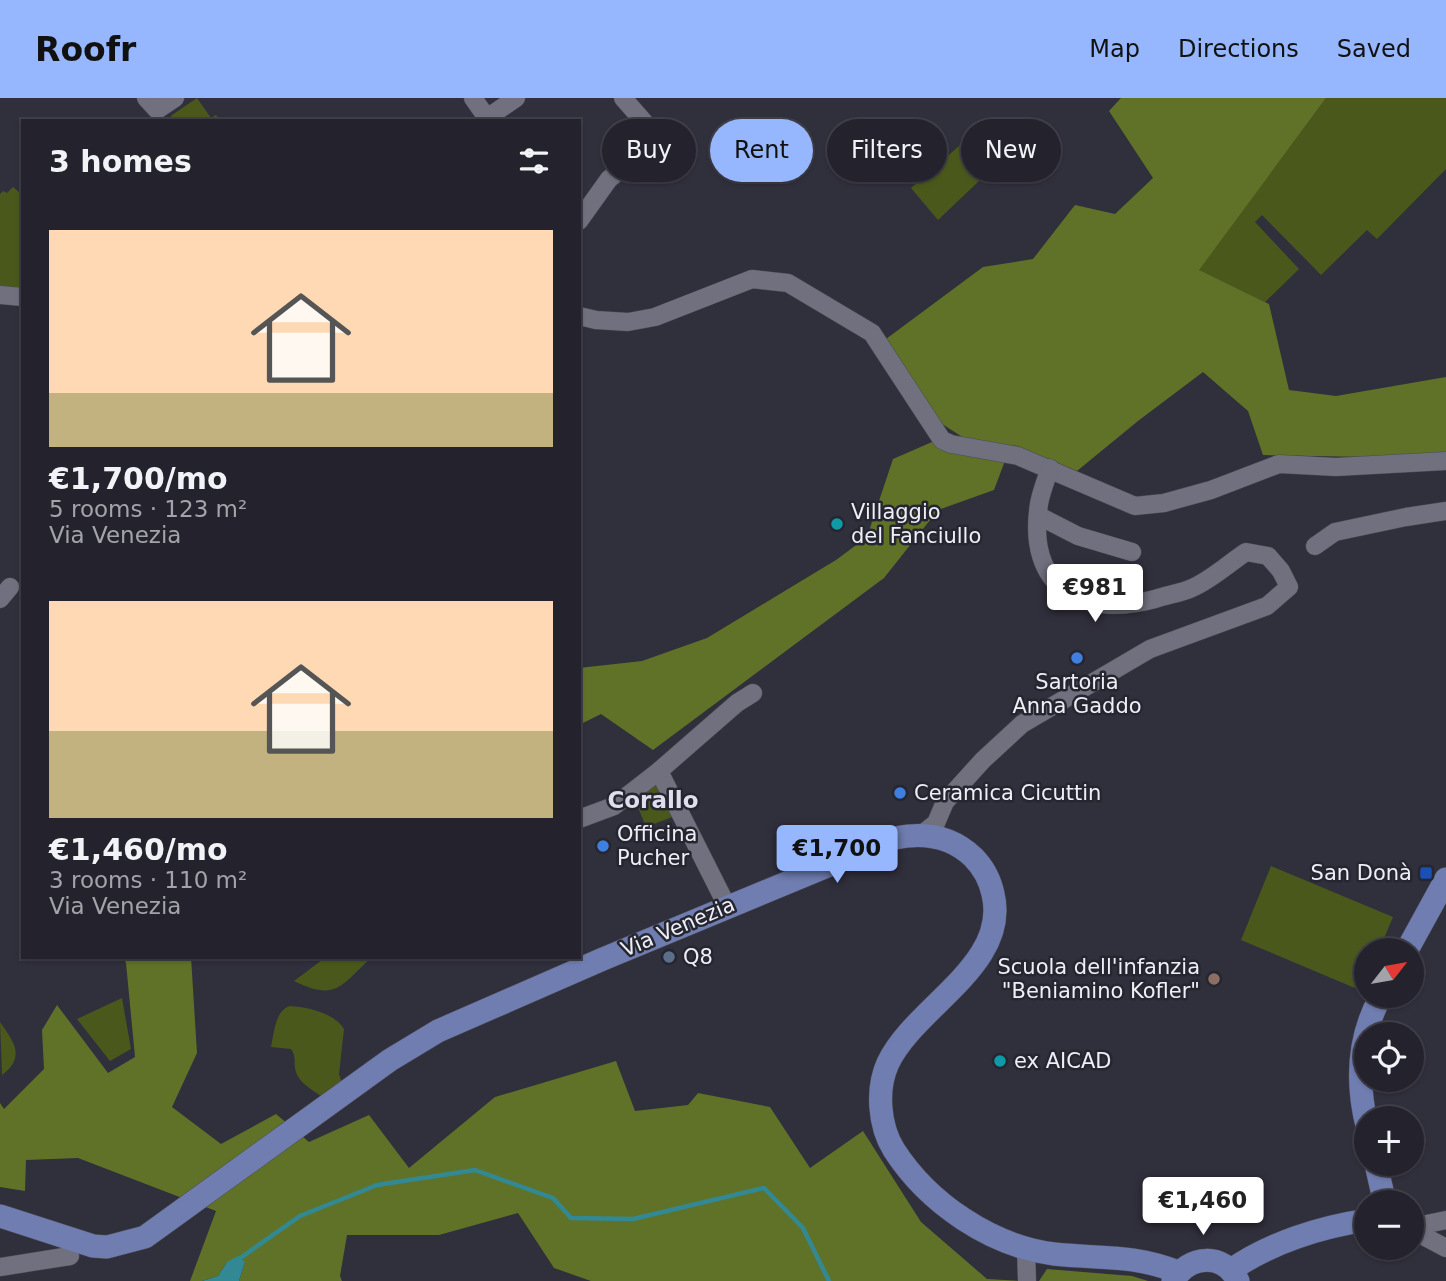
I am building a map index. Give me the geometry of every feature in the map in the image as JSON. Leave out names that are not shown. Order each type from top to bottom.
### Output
[{"type":"main road","name":"Via Venezia","points":[[0,1216],[93,1246],[107,1247],[145,1237],[390,1060],[438,1031],[727,906],[895,838],[922,834],[947,840],[975,860],[991,888],[995,907],[993,926],[985,950],[912,1029],[888,1063],[881,1090],[882,1114],[894,1149],[942,1202],[995,1238],[1026,1249],[1055,1254],[1130,1258],[1158,1263],[1175,1277],[1190,1263],[1204,1259],[1218,1262],[1234,1275]]},
{"type":"main road","points":[[1414,938],[1446,879]]},
{"type":"main road","points":[[1364,1106],[1359,1062],[1374,1008]]},
{"type":"main road","points":[[1234,1275],[1249,1258],[1318,1230],[1354,1223]]},
{"type":"street","points":[[146,98],[157,110],[175,98]]},
{"type":"street","points":[[473,98],[487,118],[516,98]]},
{"type":"street","points":[[581,218],[609,179],[659,139],[623,98]]},
{"type":"street","points":[[581,316],[628,322],[655,317],[752,279],[788,282],[872,333],[942,440],[1018,456],[1135,506],[1164,503],[1199,493],[1279,464],[1336,467],[1446,461]]},
{"type":"street","points":[[0,295],[21,297]]},
{"type":"street","points":[[922,834],[936,823],[945,802],[1022,724],[1150,649],[1267,606],[1289,587],[1281,571],[1268,556],[1246,552],[1192,588],[1151,600],[1122,606],[1099,605],[1076,599],[1058,586],[1042,559],[1039,504],[1049,468]]},
{"type":"street","points":[[1315,546],[1335,531],[1446,511]]},
{"type":"street","points":[[1039,516],[1078,536],[1132,552]]},
{"type":"street","points":[[581,819],[614,806],[737,703],[753,693]]},
{"type":"street","points":[[659,771],[727,906]]},
{"type":"street","points":[[1424,1225],[1446,1220]]},
{"type":"street","points":[[1424,1235],[1446,1248]]},
{"type":"street","points":[[1026,1249],[1027,1281]]},
{"type":"street","points":[[0,1267],[70,1256]]},
{"type":"green space","points":[[197,98],[211,118],[216,115],[219,119],[169,119]]},
{"type":"green space","points":[[1121,98],[1326,98],[1199,270],[1269,304],[1289,390],[1336,396],[1446,377],[1446,454],[1423,458],[1263,455],[1248,411],[1203,372],[1077,471],[1017,446],[967,440],[936,420],[886,339],[983,267],[1033,259],[1075,205],[1115,214],[1153,178],[1109,111]]},
{"type":"green space","points":[[1326,98],[1446,98],[1446,169],[1377,239],[1367,230],[1321,275],[1262,215],[1255,222],[1299,269],[1265,302],[1198,270]]},
{"type":"green space","points":[[961,144],[961,182],[978,182],[938,220],[911,188],[918,182],[947,182],[947,156]]},
{"type":"green space","points":[[13,187],[21,192],[21,290],[0,287],[0,194],[3,191],[7,193]]},
{"type":"green space","points":[[932,442],[944,449],[1006,458],[994,490],[938,510],[884,578],[653,750],[601,714],[581,724],[581,668],[642,661],[707,638],[836,560],[867,537],[893,459]]},
{"type":"green space","points":[[656,780],[675,816],[646,827],[633,795]]},
{"type":"green space","points":[[1271,866],[1393,917],[1384,938],[1354,938],[1354,988],[1241,940]]},
{"type":"green space","points":[[124,959],[191,959],[197,1053],[172,1107],[221,1144],[276,1114],[309,1142],[369,1115],[409,1168],[495,1097],[616,1061],[635,1111],[688,1105],[698,1093],[770,1107],[810,1168],[863,1131],[921,1222],[987,1279],[1021,1281],[591,1281],[554,1268],[518,1213],[439,1235],[347,1235],[340,1276],[342,1281],[239,1281],[245,1262],[227,1262],[218,1276],[202,1281],[190,1281],[216,1211],[78,1158],[26,1160],[25,1191],[0,1187],[0,1103],[4,1109],[44,1069],[42,1030],[57,1005],[108,1073],[135,1057]]},
{"type":"green space","points":[[323,959],[370,959],[345,982],[329,990],[308,987],[294,981]]},
{"type":"green space","points":[[122,998],[131,1049],[110,1061],[77,1019]]},
{"type":"green space","points":[[290,1006],[312,1009],[327,1015],[344,1029],[339,1074],[342,1083],[322,1097],[300,1080],[291,1049],[271,1047],[278,1017]]},
{"type":"green space","points":[[0,1022],[10,1036],[16,1056],[2,1075]]},
{"type":"green space","points":[[1047,1269],[1132,1276],[1148,1281],[1039,1281]]},
{"type":"water","points":[[238,1256],[245,1262],[239,1281],[202,1281],[218,1276],[227,1262]]},
{"type":"waterway","points":[[236,1261],[300,1216],[377,1185],[475,1170],[553,1198],[571,1218],[633,1219],[764,1188],[803,1228],[829,1281]]},
{"type":"place","name":"Villaggio del Fanciullo","points":[[837,524]]},
{"type":"place","name":"Sartoria Anna Gaddo","points":[[1077,658]]},
{"type":"place","name":"Ceramica Cicuttin","points":[[900,793]]},
{"type":"place","name":"Officina Pucher","points":[[603,846]]},
{"type":"place","name":"San Donà","points":[[1426,873]]},
{"type":"place","name":"Q8","points":[[669,957]]},
{"type":"place","name":"Scuola dell'infanzia \"Beniamino Kofler\"","points":[[1214,979]]},
{"type":"place","name":"ex AICAD","points":[[1000,1061]]},
{"type":"district","name":"Corallo","points":[[653,800]]}]
